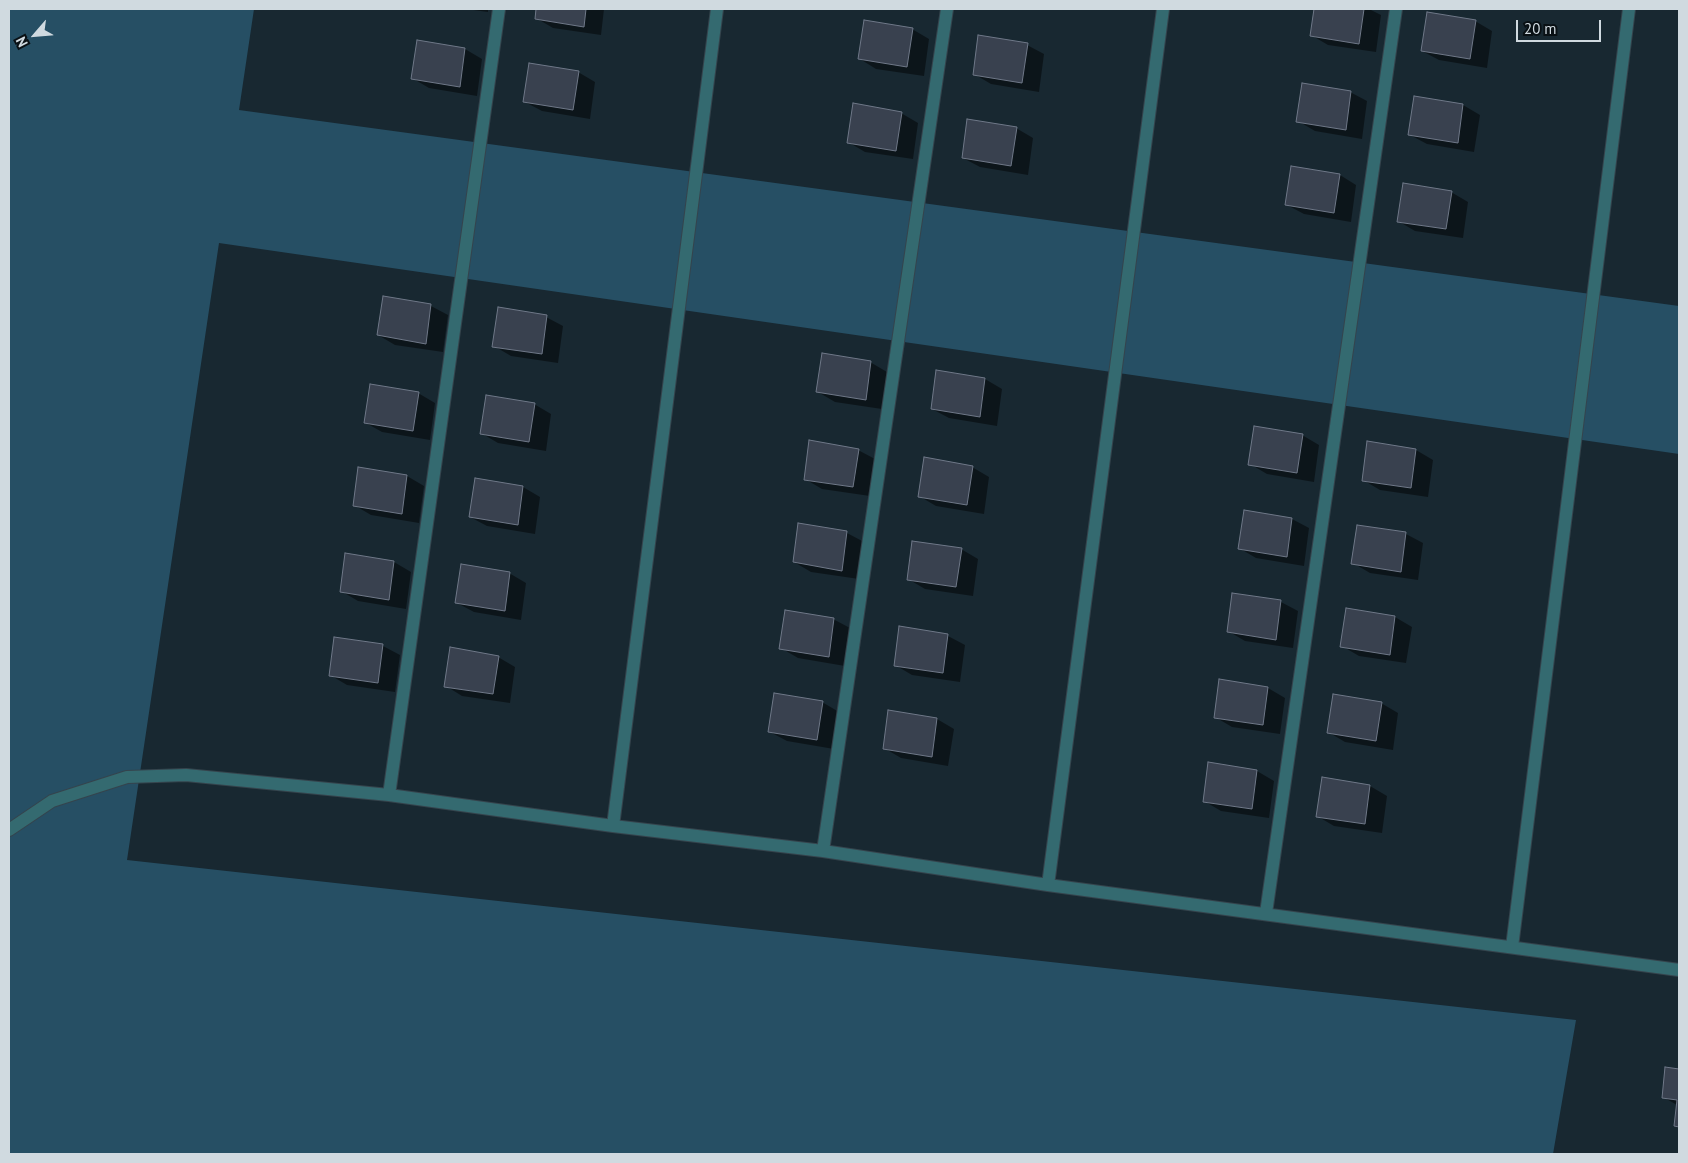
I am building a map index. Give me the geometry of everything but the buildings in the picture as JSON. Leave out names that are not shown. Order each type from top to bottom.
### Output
[{"type":"street","points":[[389,796],[499,9]]},
{"type":"street","points":[[613,826],[717,9]]},
{"type":"street","points":[[823,851],[947,9]]},
{"type":"street","points":[[1048,886],[1163,9]]},
{"type":"street","points":[[1266,913],[1396,9]]},
{"type":"street","points":[[1512,947],[1629,9]]},
{"type":"street","points":[[9,830],[52,801],[127,777],[186,775],[389,796],[613,826],[823,851],[1048,886],[1266,913],[1679,970]]},
{"type":"shaded area","points":[[9,9],[254,9],[239,110],[1679,306],[1679,454],[219,243],[127,860],[1576,1020],[1553,1154],[9,1154]]}]
